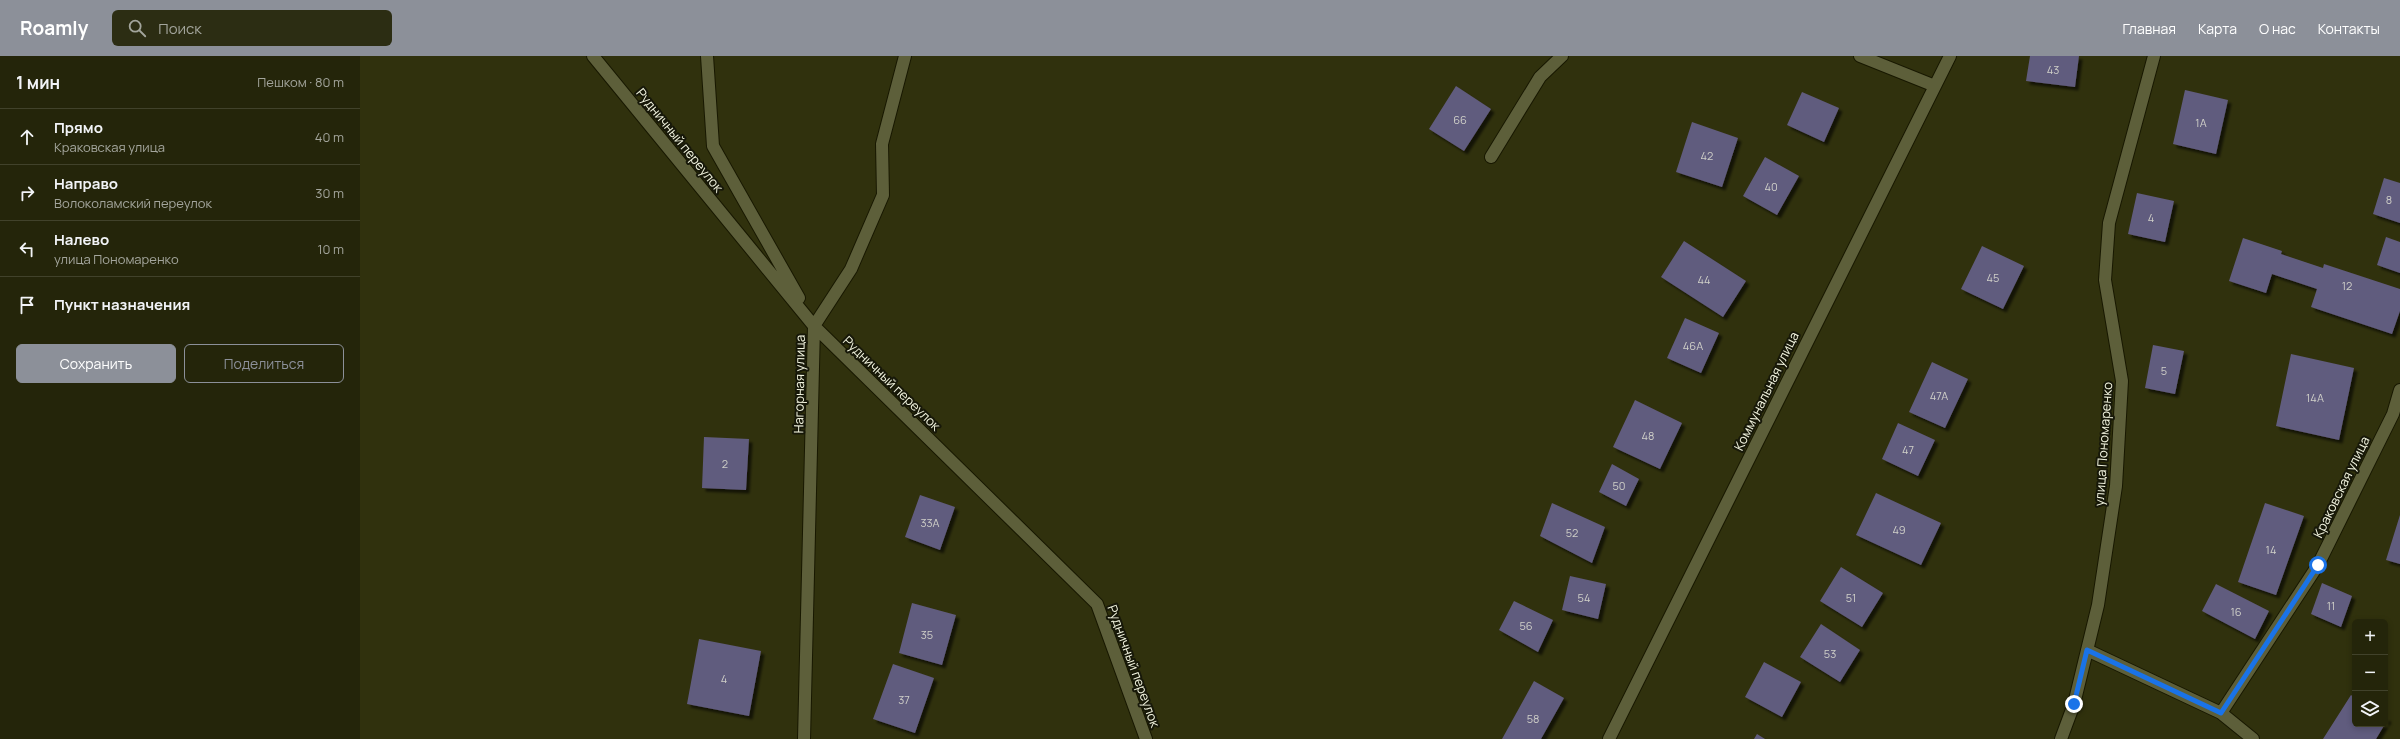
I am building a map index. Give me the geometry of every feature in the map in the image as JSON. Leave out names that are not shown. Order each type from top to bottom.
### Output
[{"type":"street","name":"Рудничный переулок","points":[[593,56],[814,326],[1097,604],[1146,739]]},
{"type":"street","name":"Нагорная улица","points":[[707,56],[713,146],[814,326],[804,739]]},
{"type":"street","points":[[814,326],[850,269],[883,195],[882,144],[905,56]]},
{"type":"street","points":[[1491,157],[1540,77],[1562,56]]},
{"type":"street","points":[[1860,56],[1935,86]]},
{"type":"street","name":"Коммунальная улица","points":[[1609,739],[1950,56]]},
{"type":"street","name":"улица Пономаренко","points":[[2061,739],[2074,704],[2098,605],[2116,486],[2122,381],[2105,280],[2109,223],[2154,56]]},
{"type":"street","name":"Краковская улица","points":[[2221,713],[2318,565],[2393,414],[2400,390]]},
{"type":"street","points":[[2087,650],[2221,713],[2253,739]]},
{"type":"building","points":[[2030,56],[2079,56],[2075,87],[2026,81]]},
{"type":"building","points":[[1456,86],[1491,109],[1464,151],[1429,129]]},
{"type":"building","points":[[2185,90],[2228,100],[2216,154],[2173,144]]},
{"type":"building","points":[[1802,92],[1839,108],[1824,142],[1787,125]]},
{"type":"building","points":[[1692,122],[1738,138],[1722,187],[1676,172]]},
{"type":"building","points":[[1765,157],[1799,176],[1777,215],[1743,196]]},
{"type":"building","points":[[2384,178],[2400,183],[2400,223],[2373,214]]},
{"type":"building","points":[[2137,193],[2174,201],[2165,242],[2128,234]]},
{"type":"building","points":[[2386,237],[2400,242],[2400,273],[2377,265]]},
{"type":"building","points":[[2243,238],[2282,251],[2281,254],[2323,268],[2324,264],[2400,289],[2400,311],[2392,334],[2311,307],[2317,289],[2272,274],[2266,293],[2229,281]]},
{"type":"building","points":[[1684,241],[1746,281],[1723,317],[1661,277]]},
{"type":"building","points":[[1982,246],[2024,266],[2003,309],[1961,289]]},
{"type":"building","points":[[1685,318],[1719,333],[1701,373],[1667,358]]},
{"type":"building","points":[[2153,345],[2184,351],[2175,394],[2145,388]]},
{"type":"building","points":[[2291,354],[2354,368],[2339,440],[2276,426]]},
{"type":"building","points":[[1932,362],[1968,379],[1945,428],[1909,412]]},
{"type":"building","points":[[1635,400],[1682,423],[1660,469],[1613,447]]},
{"type":"building","points":[[1898,423],[1935,440],[1918,476],[1882,459]]},
{"type":"building","points":[[704,437],[749,439],[746,490],[702,488]]},
{"type":"building","points":[[1612,464],[1639,479],[1626,506],[1599,492]]},
{"type":"building","points":[[1876,493],[1941,523],[1921,565],[1856,535]]},
{"type":"building","points":[[920,495],[955,507],[940,550],[905,537]]},
{"type":"building","points":[[1552,503],[1605,527],[1592,563],[1540,536]]},
{"type":"building","points":[[2265,503],[2304,516],[2276,595],[2238,582]]},
{"type":"building","points":[[2400,515],[2400,564],[2386,560]]},
{"type":"building","points":[[1841,567],[1883,593],[1862,627],[1820,601]]},
{"type":"building","points":[[1570,576],[1606,584],[1598,619],[1562,610]]},
{"type":"building","points":[[2322,583],[2352,596],[2341,627],[2311,614]]},
{"type":"building","points":[[2216,584],[2269,611],[2255,639],[2202,611]]},
{"type":"building","points":[[1514,601],[1553,620],[1538,652],[1499,630]]},
{"type":"building","points":[[912,603],[956,615],[942,665],[899,653]]},
{"type":"building","points":[[1821,624],[1860,650],[1840,682],[1800,657]]},
{"type":"building","points":[[699,639],[761,651],[749,716],[687,704]]},
{"type":"building","points":[[1764,662],[1801,682],[1782,717],[1745,697]]},
{"type":"building","points":[[893,664],[934,678],[915,733],[873,719]]},
{"type":"building","points":[[1534,681],[1564,698],[1541,739],[1502,739]]},
{"type":"building","points":[[2351,695],[2352,727],[2383,727],[2376,739],[2323,739]]},
{"type":"building","points":[[1757,734],[1765,739],[1754,739]]},
{"type":"route","points":[[2074,704],[2087,650],[2221,713],[2318,565]]}]
